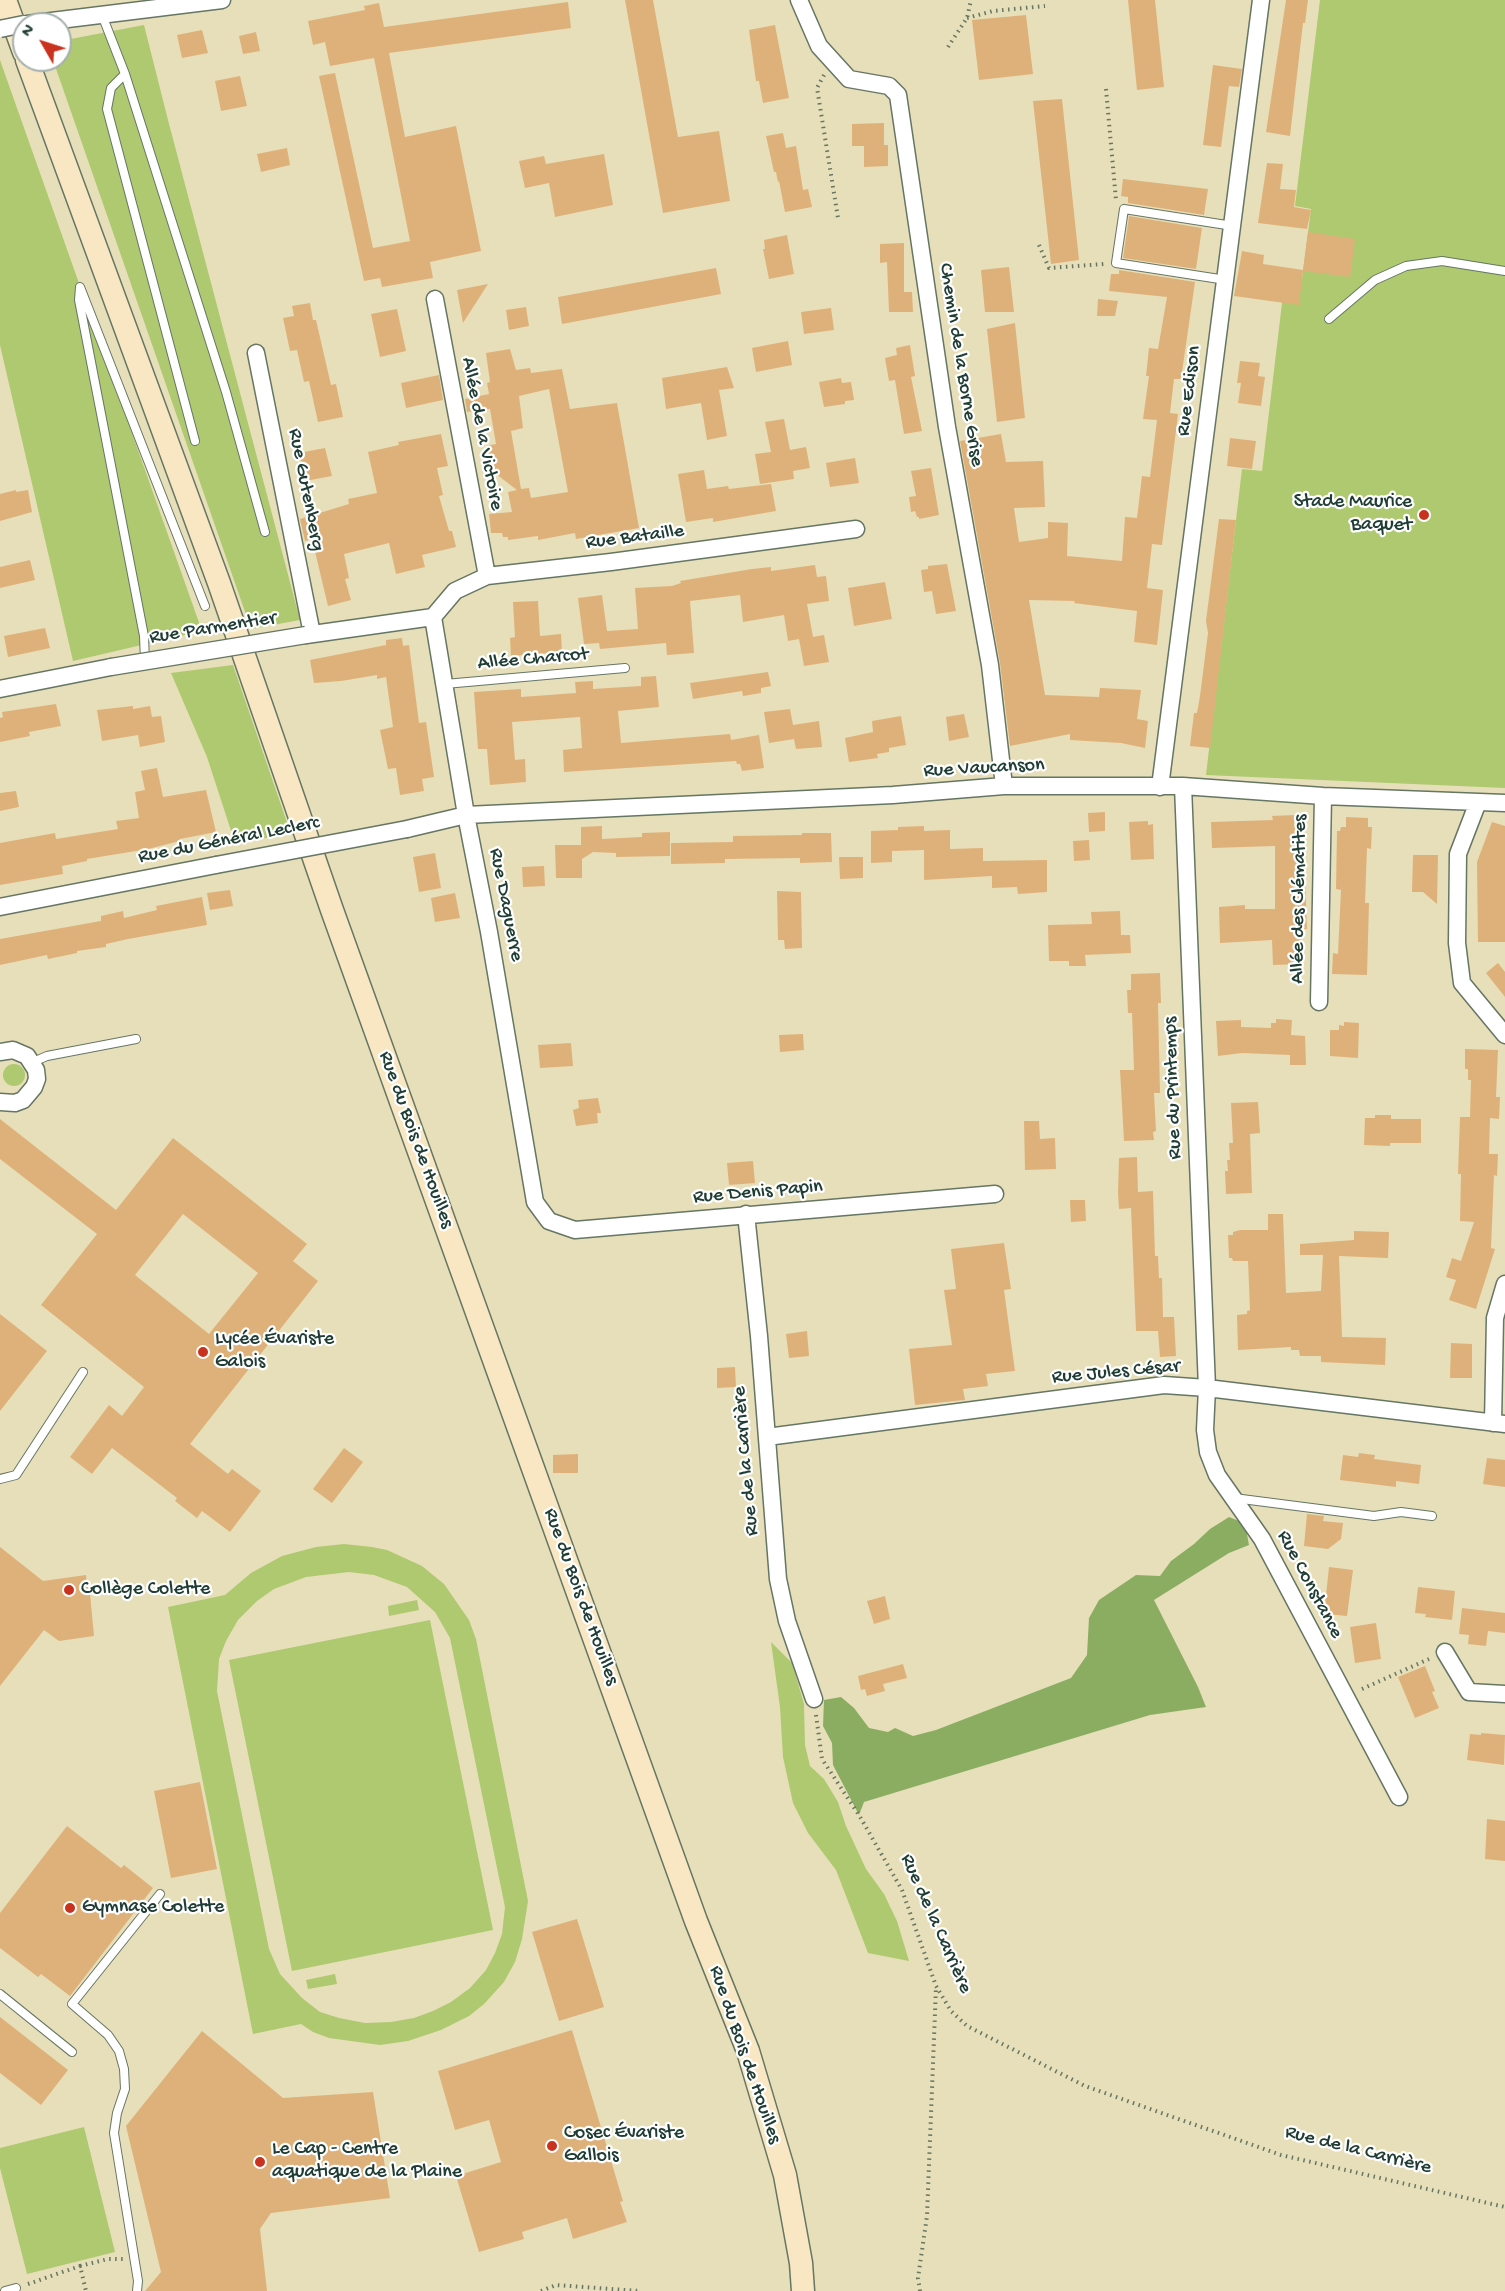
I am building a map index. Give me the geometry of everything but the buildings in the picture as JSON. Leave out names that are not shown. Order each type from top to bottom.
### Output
[{"type":"main road","points":[[5,0],[12,19]]},
{"type":"main road","name":"Rue du Bois de Houilles","points":[[31,72],[223,595],[332,910],[696,1921],[748,2051],[785,2175],[801,2263],[803,2291]]},
{"type":"street","points":[[72,19],[222,0]]},
{"type":"street","name":"Chemin de la Borne Grise","points":[[799,0],[819,46],[849,79],[889,86],[898,95],[947,427],[990,665],[1004,786]]},
{"type":"street","name":"Rue Edison","points":[[1160,787],[1261,0]]},
{"type":"street","name":"Allée de la Victoire","points":[[435,299],[487,576]]},
{"type":"street","name":"Rue Gutenberg","points":[[256,353],[309,635]]},
{"type":"street","name":"Rue Bataille","points":[[433,617],[455,591],[487,576],[856,529]]},
{"type":"street","name":"Rue Parmentier","points":[[0,689],[145,661],[433,617]]},
{"type":"street","name":"Rue Daguerre","points":[[433,617],[535,1202]]},
{"type":"street","name":"Rue Vaucanson","points":[[466,815],[893,795],[1004,786],[1183,786],[1323,796],[1505,803]]},
{"type":"street","name":"Rue du Printemps","points":[[1183,786],[1207,1388]]},
{"type":"street","name":"Allée des Clématites","points":[[1319,1002],[1323,796]]},
{"type":"street","points":[[1478,802],[1458,854],[1457,943],[1462,983],[1505,1035]]},
{"type":"street","name":"Rue du Général Leclerc","points":[[0,907],[407,829],[466,815]]},
{"type":"street","points":[[0,1052],[13,1050],[21,1052],[33,1062],[37,1079],[30,1094],[15,1103],[0,1102]]},
{"type":"street","name":"Rue Denis Papin","points":[[535,1202],[549,1221],[575,1230],[995,1194]]},
{"type":"street","name":"Rue de la Carrière","points":[[746,1214],[778,1579],[788,1621],[814,1699]]},
{"type":"street","points":[[1499,1423],[1495,1318],[1505,1284]]},
{"type":"street","name":"Rue Jules César","points":[[766,1437],[1164,1385],[1207,1388],[1499,1423]]},
{"type":"street","name":"Rue Constance","points":[[1207,1388],[1205,1430],[1208,1452],[1217,1475],[1262,1539],[1399,1797]]},
{"type":"street","points":[[1445,1652],[1469,1692],[1505,1694]]},
{"type":"lane","points":[[102,15],[125,74],[226,392],[265,532]]},
{"type":"lane","points":[[125,74],[111,88],[107,109],[195,441]]},
{"type":"lane","points":[[1226,280],[1116,263],[1124,209],[1233,226]]},
{"type":"lane","points":[[1329,319],[1375,280],[1406,266],[1442,261],[1505,271]]},
{"type":"lane","points":[[145,661],[144,636],[79,300],[80,287],[205,606]]},
{"type":"lane","name":"Allée Charcot","points":[[445,684],[625,668]]},
{"type":"lane","points":[[33,1062],[47,1056],[136,1039]]},
{"type":"lane","points":[[0,1479],[16,1475],[83,1372]]},
{"type":"lane","points":[[1233,1498],[1374,1516],[1401,1512],[1432,1516]]},
{"type":"lane","points":[[138,2291],[135,2259],[114,2133],[117,2113],[125,2089],[124,2069],[118,2051],[108,2035],[72,2004],[160,1894]]},
{"type":"lane","points":[[0,1994],[72,2052]]},
{"type":"lane","points":[[5,2291],[16,2288]]},
{"type":"path","points":[[948,47],[967,18],[970,0]]},
{"type":"path","points":[[967,18],[993,12],[1045,6]]},
{"type":"path","points":[[832,60],[817,88],[838,218]]},
{"type":"path","points":[[1106,89],[1116,200],[1124,209]]},
{"type":"path","points":[[1039,245],[1049,268],[1116,263]]},
{"type":"path","points":[[1344,1697],[1445,1652]]},
{"type":"path","name":"Rue de la Carrière","points":[[814,1699],[822,1759],[859,1815],[902,1890],[936,1986],[951,2011],[968,2026],[1085,2086],[1281,2155],[1505,2207]]},
{"type":"path","points":[[920,2291],[918,2278],[927,2216],[936,1986]]},
{"type":"path","points":[[16,2288],[108,2259],[135,2259]]},
{"type":"path","points":[[80,2266],[86,2291]]},
{"type":"path","points":[[541,2291],[556,2285],[639,2291]]},
{"type":"green space","points":[[1320,0],[1505,0],[1505,788],[1206,775],[1242,469],[1262,471],[1285,278],[1302,279],[1311,209],[1295,206]]},
{"type":"green space","points":[[144,25],[300,620],[251,629],[57,72],[72,72],[72,39]]},
{"type":"green space","points":[[0,60],[202,631],[73,661],[0,345]]},
{"type":"green space","points":[[233,665],[291,834],[235,843],[207,757],[171,673]]},
{"type":"green space","points":[[10,1064],[18,1064],[25,1071],[25,1079],[18,1086],[10,1086],[3,1079],[3,1071]]},
{"type":"green space","points":[[1229,1517],[1239,1521],[1246,1529],[1249,1545],[1229,1553],[1154,1600],[1206,1707],[1150,1715],[864,1802],[859,1815],[833,1765],[832,1743],[823,1726],[824,1700],[841,1697],[854,1708],[869,1728],[888,1732],[895,1728],[913,1736],[936,1730],[1071,1678],[1087,1655],[1089,1618],[1099,1600],[1136,1575],[1160,1576],[1171,1561],[1210,1529]]},
{"type":"green space","points":[[344,1544],[372,1547],[387,1550],[422,1566],[444,1584],[469,1620],[476,1639],[528,1901],[522,1939],[515,1962],[504,1982],[484,2004],[469,2016],[441,2030],[408,2041],[380,2045],[329,2038],[301,2024],[253,2034],[168,1607],[225,1595],[251,1573],[282,1556],[316,1547]],"holes":[[[349,1572],[374,1575],[407,1587],[435,1612],[450,1638],[505,1907],[502,1934],[495,1953],[486,1970],[470,1988],[451,2002],[414,2018],[365,2023],[320,2012],[302,1998],[280,1974],[269,1949],[217,1691],[219,1659],[226,1641],[238,1620],[257,1601],[274,1589],[306,1577]]]},
{"type":"green space","points":[[417,1600],[419,1610],[389,1616],[388,1606]]},
{"type":"green space","points":[[430,1620],[493,1930],[292,1971],[229,1660]]},
{"type":"green space","points":[[771,1642],[792,1663],[804,1704],[805,1745],[810,1766],[824,1779],[838,1802],[846,1826],[866,1869],[884,1894],[897,1921],[909,1961],[868,1953],[836,1870],[808,1833],[793,1803],[783,1757],[780,1707]]},
{"type":"green space","points":[[335,1974],[337,1984],[308,1989],[306,1980]]},
{"type":"green space","points":[[84,2127],[115,2252],[27,2274],[0,2168],[0,2148]]},
{"type":"place","name":"Stade Maurice Baquet","points":[[1424,515]]},
{"type":"place","name":"Lycée Évariste Galois","points":[[203,1352]]},
{"type":"place","name":"Collège Colette","points":[[69,1590]]},
{"type":"place","name":"Gymnase Colette","points":[[70,1908]]},
{"type":"place","name":"Cosec Évariste Gallois","points":[[552,2146]]},
{"type":"place","name":"Le Cap - Centre aquatique de la Plaine","points":[[260,2162]]}]
